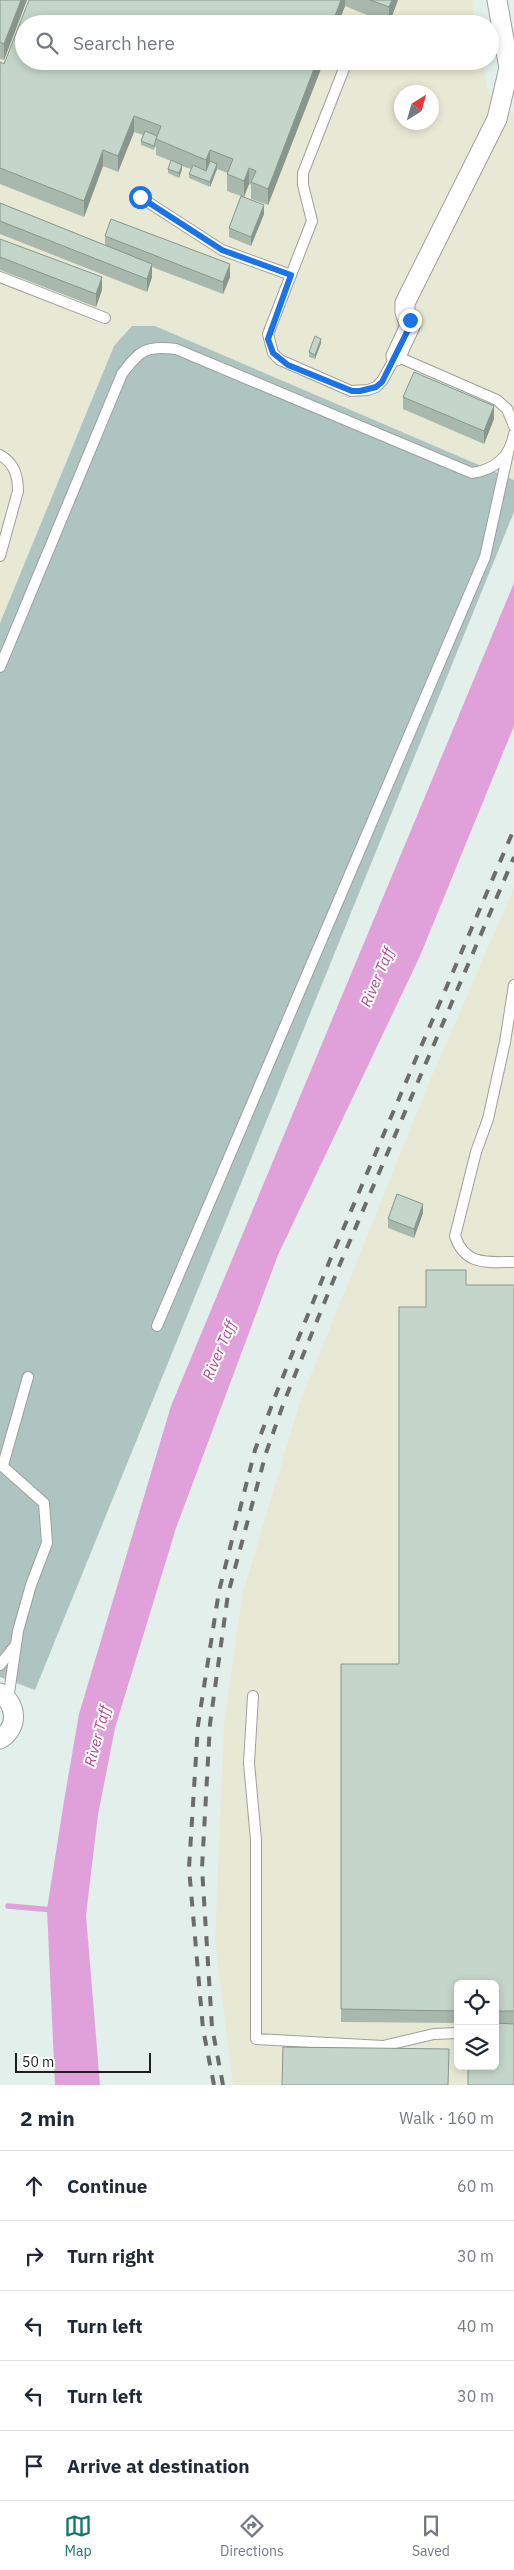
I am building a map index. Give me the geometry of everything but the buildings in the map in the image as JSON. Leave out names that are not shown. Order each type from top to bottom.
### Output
[{"type":"street","points":[[396,356],[410,326],[405,312],[405,303],[496,119],[511,61],[497,0]]},
{"type":"street","points":[[496,119],[514,111]]},
{"type":"street","points":[[0,1739],[10,1729],[14,1721],[14,1712],[4,1697]]},
{"type":"lane","points":[[343,70],[303,173],[303,185],[312,221],[268,334],[273,353],[280,360],[352,391],[376,387],[382,382],[396,356],[497,400],[507,409],[514,426]]},
{"type":"lane","points":[[140,197],[222,250],[291,275]]},
{"type":"lane","points":[[0,277],[105,318]]},
{"type":"lane","points":[[0,668],[122,374],[136,355],[156,346],[176,349],[472,473],[486,471],[508,453]]},
{"type":"lane","points":[[157,1326],[485,557],[514,434]]},
{"type":"lane","points":[[0,455],[11,463],[18,481],[18,491],[0,556]]},
{"type":"lane","points":[[514,985],[505,1042],[488,1119],[476,1152],[455,1236],[459,1248],[466,1256],[482,1262],[514,1262]]},
{"type":"lane","points":[[4,1697],[14,1646],[31,1585],[47,1543],[44,1503],[2,1465],[28,1377]]},
{"type":"lane","points":[[0,1665],[14,1646]]},
{"type":"lane","points":[[253,1696],[249,1763],[256,1840],[256,2038],[383,2046],[434,2034],[454,2033]]},
{"type":"shaded area","points":[[0,0],[472,0],[474,15],[15,15],[15,70],[484,70],[488,93],[514,114],[514,480],[155,326],[132,326],[114,346],[0,623]]},
{"type":"shaded area","points":[[132,326],[155,326],[514,480],[514,512],[35,1690],[0,1677],[0,623],[114,346]]},
{"type":"shaded area","points":[[514,888],[514,2085],[233,2085],[215,1942],[224,1725],[242,1596],[300,1402],[431,1078]]},
{"type":"water","name":"River Taff","points":[[514,583],[514,726],[420,956],[278,1255],[176,1528],[115,1728],[98,1815],[86,1915],[100,2085],[55,2085],[47,1909],[64,1801],[79,1714],[171,1406]]},
{"type":"waterway","points":[[8,1906],[54,1910]]},
{"type":"railway","points":[[214,2085],[203,2029],[189,1868],[198,1725],[219,1591],[255,1450],[276,1394],[330,1260],[514,829]]},
{"type":"railway","points":[[223,2085],[212,2027],[202,1868],[210,1724],[228,1594],[266,1453],[284,1402],[340,1264],[514,857]]},
{"type":"route","points":[[140,197],[222,250],[291,275],[268,334],[273,353],[288,365],[352,391],[368,390],[382,382],[410,326],[410,320]]}]
